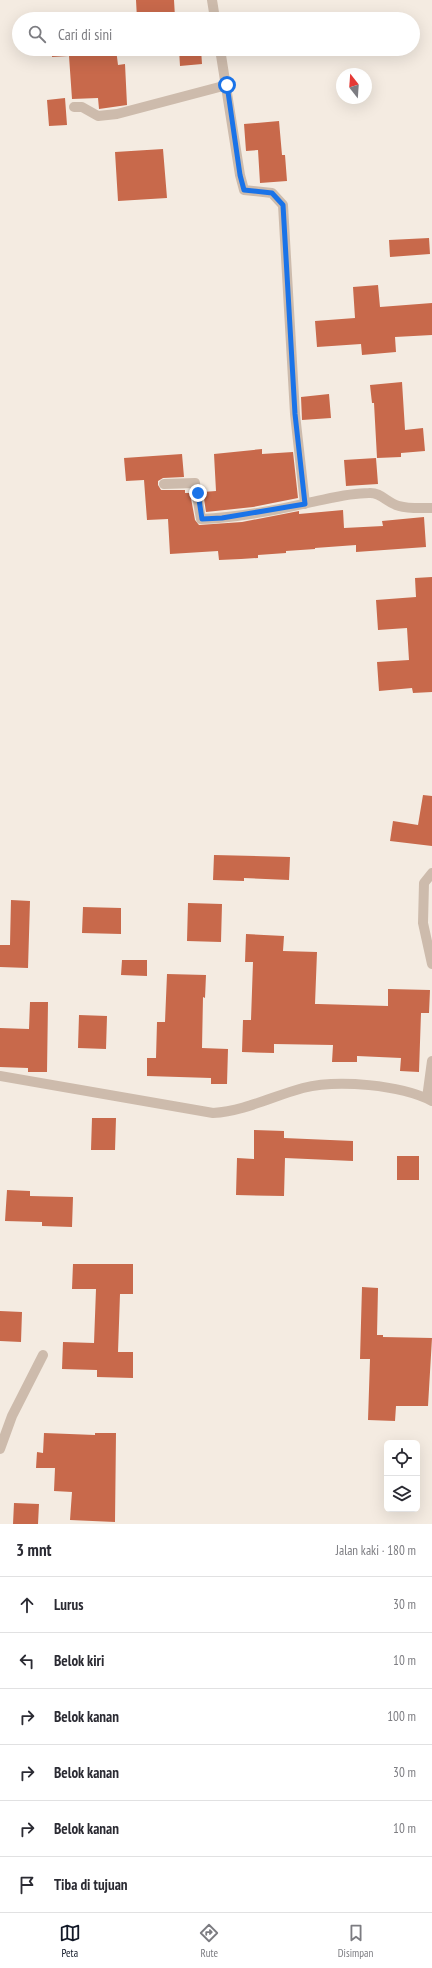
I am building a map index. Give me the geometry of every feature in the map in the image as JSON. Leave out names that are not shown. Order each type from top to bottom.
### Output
[{"type":"street","points":[[212,0],[214,12]]},
{"type":"street","points":[[221,56],[240,175],[244,190],[272,193],[283,205],[295,414],[305,504]]},
{"type":"street","points":[[74,107],[82,107],[98,116],[110,115],[227,85]]},
{"type":"street","points":[[164,484],[195,483],[202,519],[222,518],[305,504],[348,494],[371,492],[379,494],[386,500],[399,506],[432,508]]},
{"type":"street","points":[[432,873],[424,883],[423,923],[432,964]]},
{"type":"street","points":[[0,1076],[213,1114],[228,1112],[305,1087],[340,1085],[392,1088],[429,1100],[432,1062]]},
{"type":"street","points":[[0,1449],[12,1416],[43,1355]]},
{"type":"building","points":[[136,0],[174,0],[175,12],[137,12]]},
{"type":"building","points":[[69,56],[117,56],[118,65],[125,64],[127,105],[99,109],[98,98],[72,99]]},
{"type":"building","points":[[179,56],[201,56],[202,64],[180,66]]},
{"type":"building","points":[[65,98],[67,125],[49,126],[47,100]]},
{"type":"building","points":[[279,121],[282,155],[285,155],[287,181],[260,183],[258,150],[246,151],[244,124]]},
{"type":"building","points":[[163,149],[167,198],[118,201],[115,152]]},
{"type":"building","points":[[429,238],[430,254],[390,257],[389,240]]},
{"type":"building","points":[[378,285],[380,307],[432,303],[432,335],[395,337],[396,352],[362,355],[361,344],[317,347],[315,321],[355,318],[353,287]]},
{"type":"building","points":[[402,382],[405,430],[423,428],[425,451],[401,453],[401,457],[377,458],[374,403],[372,403],[370,385]]},
{"type":"building","points":[[329,394],[331,418],[302,420],[301,397]]},
{"type":"building","points":[[262,449],[262,454],[293,452],[298,498],[253,507],[206,512],[203,492],[216,491],[214,454]]},
{"type":"building","points":[[182,454],[184,477],[163,478],[158,481],[158,485],[161,490],[185,490],[185,493],[190,493],[195,520],[199,525],[242,522],[299,511],[299,514],[343,510],[344,528],[383,526],[382,521],[424,517],[426,547],[356,552],[356,545],[286,551],[286,553],[258,555],[258,558],[219,560],[218,551],[170,554],[168,519],[147,520],[144,480],[126,481],[124,458]]},
{"type":"building","points":[[376,458],[378,484],[346,486],[344,460]]},
{"type":"building","points":[[432,577],[432,692],[413,693],[412,688],[379,691],[377,662],[409,660],[407,628],[378,630],[376,600],[416,597],[415,578]]},
{"type":"building","points":[[423,795],[432,796],[432,846],[390,841],[393,821],[418,825]]},
{"type":"building","points":[[214,855],[290,857],[289,880],[244,878],[244,881],[213,880]]},
{"type":"building","points":[[11,900],[30,901],[28,968],[0,967],[0,945],[10,945]]},
{"type":"building","points":[[188,903],[222,904],[221,942],[187,941]]},
{"type":"building","points":[[83,907],[121,908],[121,934],[82,933]]},
{"type":"building","points":[[246,934],[284,936],[283,951],[317,952],[315,1004],[388,1006],[388,989],[430,990],[429,1013],[421,1013],[419,1072],[400,1071],[401,1058],[357,1056],[357,1062],[332,1062],[333,1045],[274,1044],[274,1053],[242,1052],[243,1020],[251,1020],[253,962],[245,962]]},
{"type":"building","points":[[122,960],[147,960],[147,976],[121,975]]},
{"type":"building","points":[[167,974],[206,975],[205,998],[203,997],[202,1048],[228,1049],[227,1084],[211,1084],[211,1078],[147,1076],[147,1058],[156,1058],[157,1022],[165,1022]]},
{"type":"building","points":[[30,1002],[48,1002],[47,1072],[28,1072],[28,1068],[0,1067],[0,1028],[29,1029]]},
{"type":"building","points":[[79,1015],[107,1016],[106,1049],[78,1048]]},
{"type":"building","points":[[92,1118],[116,1118],[115,1150],[91,1150]]},
{"type":"building","points":[[254,1130],[284,1131],[284,1138],[353,1141],[353,1161],[285,1158],[284,1196],[236,1195],[237,1158],[254,1159]]},
{"type":"building","points":[[397,1156],[419,1156],[419,1180],[397,1180]]},
{"type":"building","points":[[7,1190],[30,1191],[30,1196],[73,1197],[72,1227],[42,1226],[42,1222],[5,1221]]},
{"type":"building","points":[[73,1264],[133,1264],[133,1294],[120,1294],[118,1352],[133,1352],[133,1378],[97,1377],[97,1370],[62,1369],[63,1342],[94,1343],[96,1289],[72,1289]]},
{"type":"building","points":[[362,1287],[378,1288],[377,1335],[383,1335],[383,1337],[432,1338],[428,1406],[396,1406],[395,1421],[368,1420],[370,1359],[360,1359]]},
{"type":"building","points":[[0,1311],[22,1312],[21,1342],[0,1341]]},
{"type":"building","points":[[44,1433],[95,1435],[95,1433],[116,1433],[115,1522],[70,1520],[72,1492],[54,1491],[55,1468],[36,1468],[37,1452],[43,1453]]},
{"type":"building","points":[[14,1503],[39,1504],[38,1524],[13,1524]]},
{"type":"route","points":[[198,493],[202,519],[222,518],[305,504],[295,414],[283,205],[272,193],[244,190],[240,175],[227,85]]}]
